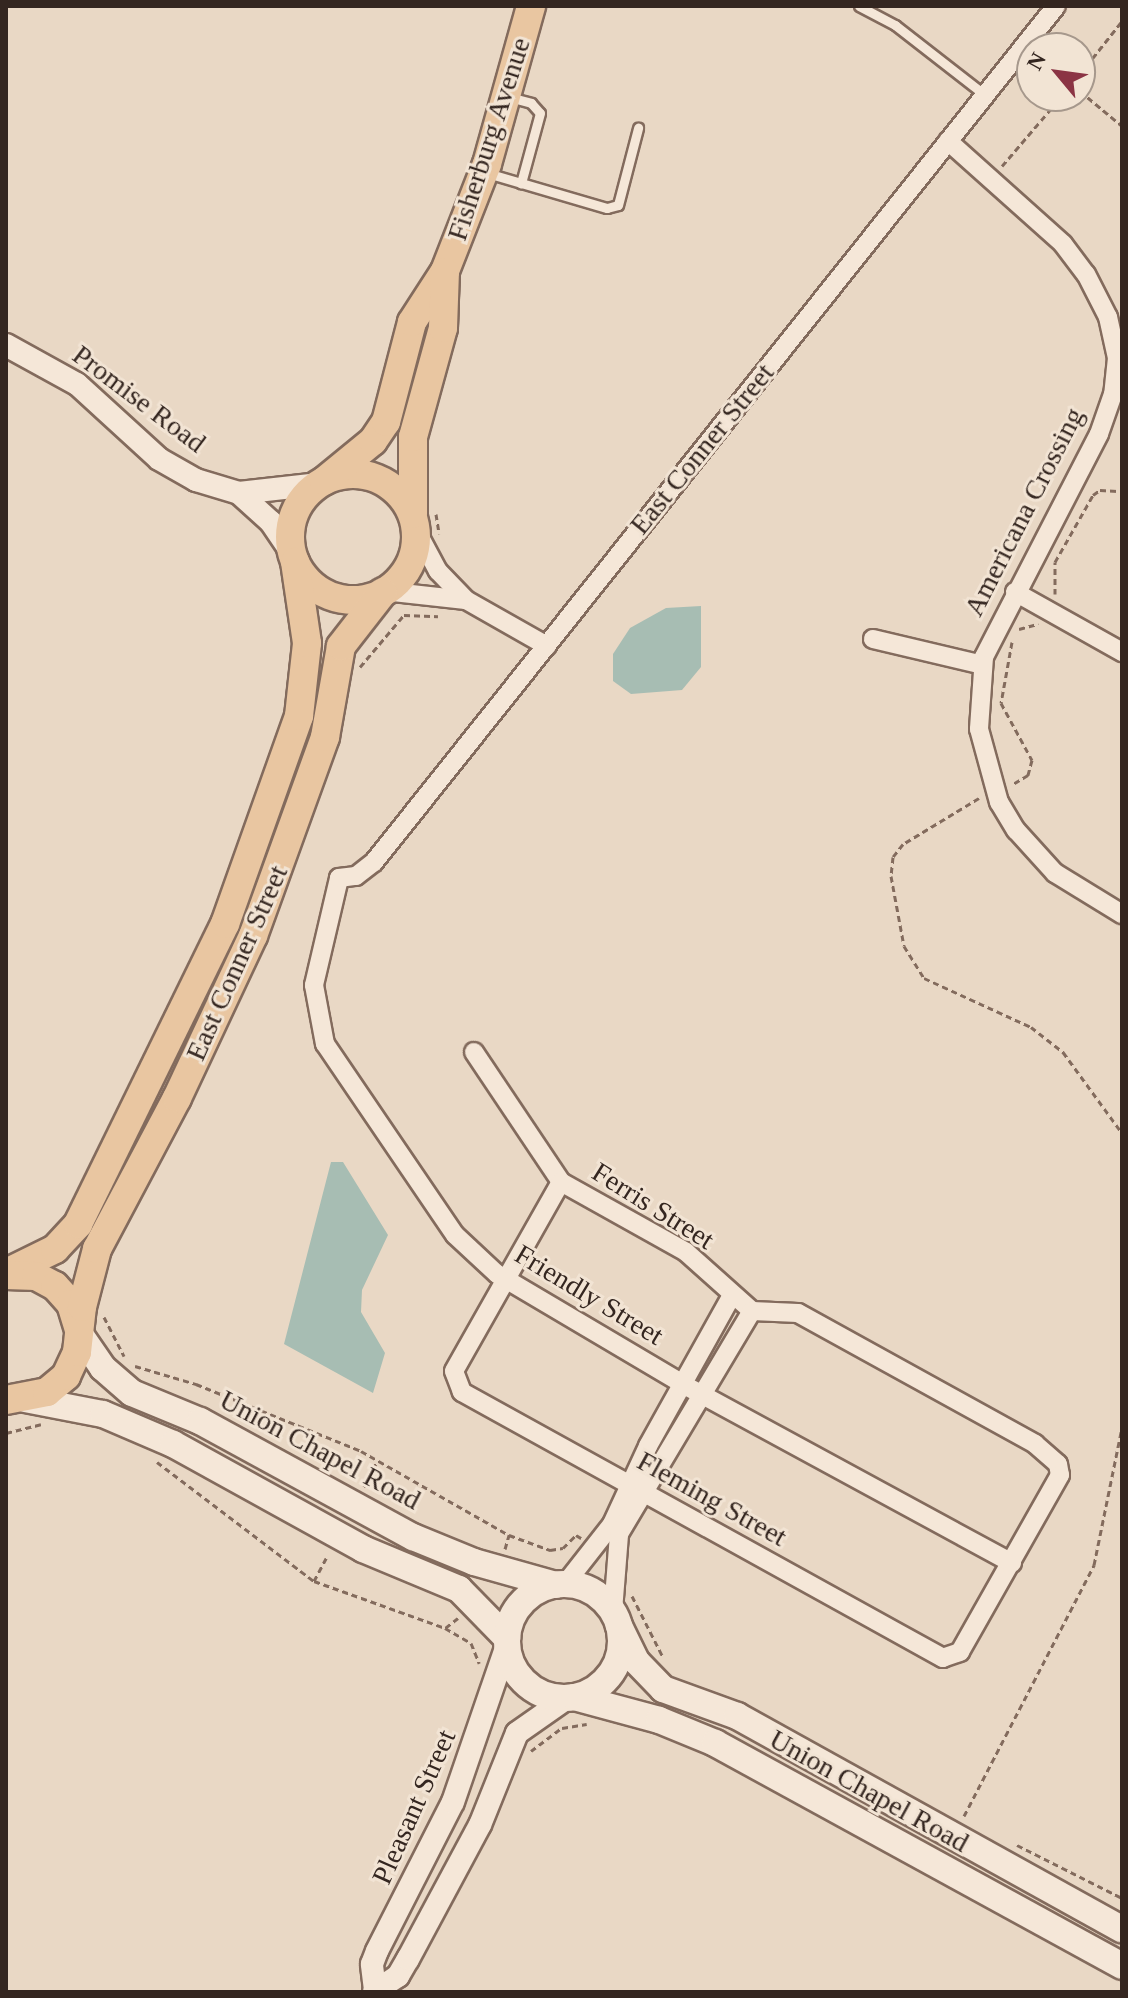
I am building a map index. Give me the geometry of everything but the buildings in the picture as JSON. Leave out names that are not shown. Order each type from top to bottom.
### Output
[{"type":"main road","name":"Fisherburg Avenue","points":[[322,483],[381,432],[412,322],[445,271],[484,172],[531,6]]},
{"type":"main road","name":"Fisherburg Avenue","points":[[426,524],[413,437],[443,328],[445,271]]},
{"type":"main road","points":[[349,474],[374,478],[404,500],[426,524],[412,558],[384,592],[354,600],[326,594],[293,558],[290,537],[298,507],[322,483],[349,474]]},
{"type":"main road","name":"East Conner Street","points":[[6,1274],[55,1249],[78,1224],[225,924],[299,716],[307,643],[293,558]]},
{"type":"main road","name":"East Conner Street","points":[[14,1401],[47,1392],[66,1376],[77,1352],[90,1269],[106,1230],[216,1018],[286,852],[325,737],[341,646],[384,592]]},
{"type":"main road","points":[[6,1274],[36,1276],[55,1286],[71,1304],[79,1332]]},
{"type":"main road","name":"Union Chapel Road","points":[[79,1332],[120,1386],[200,1421],[413,1537],[474,1562],[560,1585]]},
{"type":"main road","points":[[14,1401],[103,1414],[173,1444],[390,1562],[459,1589],[507,1641],[526,1684],[570,1698],[589,1693],[613,1672],[621,1641],[616,1618],[592,1592],[560,1585],[528,1598],[517,1609],[507,1641]]},
{"type":"main road","name":"Union Chapel Road","points":[[616,1618],[636,1661],[663,1689],[737,1716],[1122,1929]]},
{"type":"main road","name":"Union Chapel Road","points":[[570,1698],[659,1720],[715,1743],[1122,1966]]},
{"type":"street","name":"East Conner Street","points":[[339,878],[356,876],[374,862],[1056,6]]},
{"type":"street","name":"Americana Crossing","points":[[948,141],[992,179],[1086,274],[1108,317],[1117,358],[1113,394],[1099,434],[1015,592],[983,665],[979,729],[999,802],[1025,841],[1055,873],[1122,914]]},
{"type":"street","name":"Promise Road","points":[[6,345],[77,384],[159,459],[196,480],[239,493],[322,483]]},
{"type":"street","name":"Promise Road","points":[[239,493],[271,522],[293,558]]},
{"type":"street","points":[[426,524],[438,571],[466,600],[547,646]]},
{"type":"street","points":[[384,592],[466,600]]},
{"type":"street","points":[[1015,592],[1122,652]]},
{"type":"street","points":[[873,639],[983,665]]},
{"type":"street","name":"Friendly Street","points":[[339,878],[314,985],[319,1030],[455,1235],[505,1281],[683,1384],[1012,1563]]},
{"type":"street","name":"Ferris Street","points":[[474,1052],[561,1182],[686,1252],[731,1297],[752,1311]]},
{"type":"street","points":[[505,1281],[561,1182]]},
{"type":"street","name":"Fleming Street","points":[[505,1281],[454,1378],[469,1398],[943,1658],[951,1657],[968,1644],[1012,1563]]},
{"type":"street","points":[[616,1618],[619,1534],[683,1384],[731,1297]]},
{"type":"street","points":[[560,1585],[637,1491],[703,1394],[752,1311],[798,1313],[1035,1444],[1058,1464],[1060,1475],[1012,1563]]},
{"type":"street","name":"Pleasant Street","points":[[507,1641],[458,1792],[372,1964],[374,1991],[398,1976],[408,1959],[480,1825],[517,1733],[570,1698]]},
{"type":"lane","points":[[859,6],[895,25],[985,95]]},
{"type":"lane","points":[[506,96],[531,103],[540,113],[521,183]]},
{"type":"lane","points":[[484,172],[607,208],[618,205],[638,128]]},
{"type":"path","points":[[1096,54],[1122,21]]},
{"type":"path","points":[[1096,104],[1122,126]]},
{"type":"path","points":[[992,179],[1049,112]]},
{"type":"path","points":[[1055,594],[1055,562],[1093,495],[1100,490],[1122,491]]},
{"type":"path","points":[[1010,785],[1028,775],[1032,760],[1001,703],[1003,670],[1020,628],[1038,624]]},
{"type":"path","points":[[979,798],[903,844],[893,857],[891,876],[904,946],[924,978],[1031,1027],[1063,1052],[1122,1133]]},
{"type":"path","points":[[104,1312],[111,1337],[129,1364],[240,1401],[378,1461],[509,1535],[550,1550],[563,1548],[576,1535]]},
{"type":"path","points":[[6,1433],[50,1426]]},
{"type":"path","points":[[963,1817],[1094,1565],[1122,1427]]},
{"type":"path","points":[[147,1454],[314,1581],[445,1628],[471,1643],[480,1671]]},
{"type":"path","points":[[363,1490],[378,1461]]},
{"type":"path","points":[[503,1555],[509,1535]]},
{"type":"path","points":[[314,1581],[326,1558]]},
{"type":"path","points":[[630,1588],[669,1666]]},
{"type":"path","points":[[445,1628],[463,1613]]},
{"type":"path","points":[[528,1754],[562,1728],[590,1724]]},
{"type":"shaded area","points":[[701,606],[701,667],[682,690],[631,694],[613,681],[613,654],[630,628],[666,608]]},
{"type":"shaded area","points":[[331,1162],[343,1162],[388,1235],[362,1290],[361,1312],[385,1353],[373,1393],[284,1344]]}]
